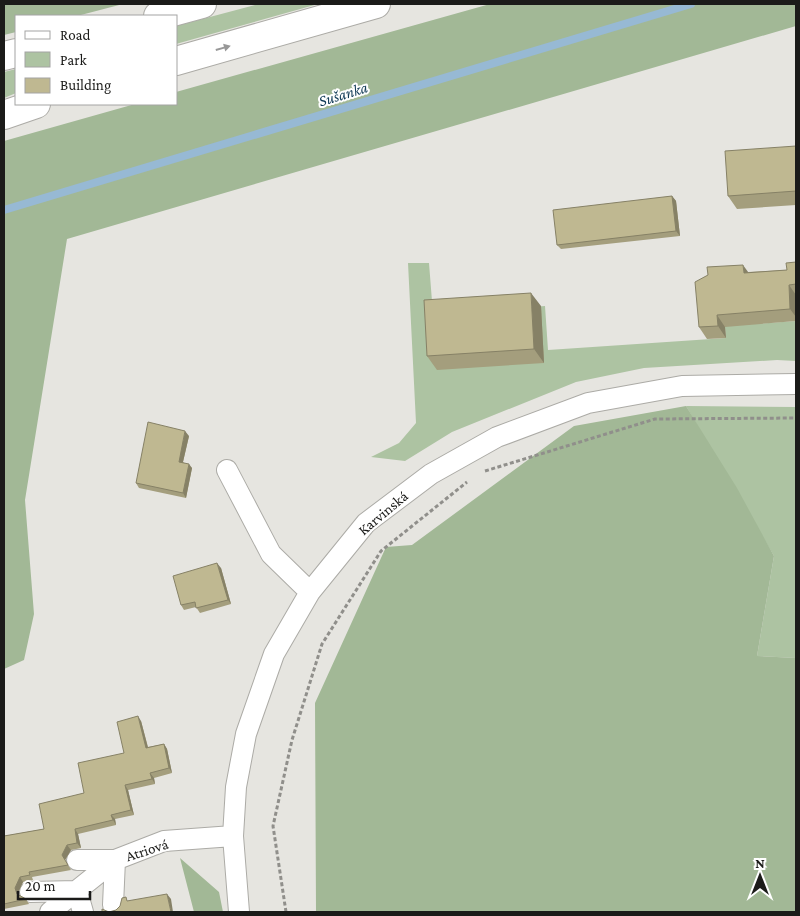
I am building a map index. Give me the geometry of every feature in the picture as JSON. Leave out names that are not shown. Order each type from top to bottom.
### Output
[{"type":"main road","points":[[162,15],[202,4]]},
{"type":"main road","points":[[178,60],[376,4]]},
{"type":"main road","points":[[4,115],[33,105]]},
{"type":"street","name":"Karvinská","points":[[239,912],[233,836],[236,787],[246,734],[274,654],[310,592],[366,523],[431,474],[497,437],[598,401],[682,386],[796,384]]},
{"type":"street","points":[[227,470],[271,554],[310,592]]},
{"type":"street","name":"Atriová","points":[[50,912],[115,860],[164,841],[233,836]]},
{"type":"street","points":[[77,860],[115,860],[112,905]]},
{"type":"street","points":[[30,892],[76,891],[82,912]]},
{"type":"path","points":[[476,474],[655,418],[796,418]]},
{"type":"path","points":[[286,912],[273,826],[292,740],[322,644],[380,551],[469,480]]},
{"type":"green space","points":[[4,4],[123,4],[81,15],[15,15],[15,32],[4,35]]},
{"type":"green space","points":[[259,4],[318,4],[178,43],[178,25]]},
{"type":"green space","points":[[490,4],[796,4],[796,26],[67,239],[25,500],[34,614],[24,660],[4,669],[4,141],[131,105],[178,105],[178,91]]},
{"type":"green space","points":[[15,69],[15,93],[4,98],[4,72]]},
{"type":"green space","points":[[408,263],[429,263],[433,314],[545,306],[548,350],[726,338],[723,306],[755,324],[796,321],[796,361],[777,360],[644,368],[576,382],[452,432],[405,461],[371,457],[399,443],[416,423]]},
{"type":"green space","points":[[686,406],[796,407],[796,658],[757,656],[774,556]]},
{"type":"green space","points":[[686,406],[737,488],[774,556],[757,656],[796,658],[796,912],[316,912],[315,703],[386,547],[412,545],[574,426]]},
{"type":"green space","points":[[180,858],[219,892],[223,912],[194,912]]},
{"type":"building","points":[[796,146],[796,191],[728,196],[725,151]]},
{"type":"building","points":[[672,196],[676,231],[557,245],[553,210]]},
{"type":"building","points":[[796,262],[796,284],[789,285],[790,309],[717,315],[718,326],[699,327],[695,282],[708,275],[707,267],[743,265],[744,273],[787,270],[786,263]]},
{"type":"building","points":[[531,293],[534,349],[427,356],[424,300]]},
{"type":"building","points":[[148,422],[185,431],[179,462],[189,464],[183,493],[136,483]]},
{"type":"building","points":[[217,563],[228,600],[196,608],[195,602],[181,605],[173,576]]},
{"type":"building","points":[[138,716],[146,748],[164,744],[169,768],[150,773],[152,779],[125,785],[131,810],[111,815],[113,820],[75,829],[77,843],[67,845],[62,855],[68,865],[29,872],[30,875],[20,877],[15,888],[17,894],[26,899],[4,904],[4,836],[44,829],[39,804],[84,793],[78,763],[124,753],[117,722]]},
{"type":"building","points":[[167,894],[171,912],[109,912],[116,910],[120,906],[122,898],[126,897],[127,901]]},
{"type":"waterway","name":"Sušanka","points":[[4,210],[691,4]]}]
